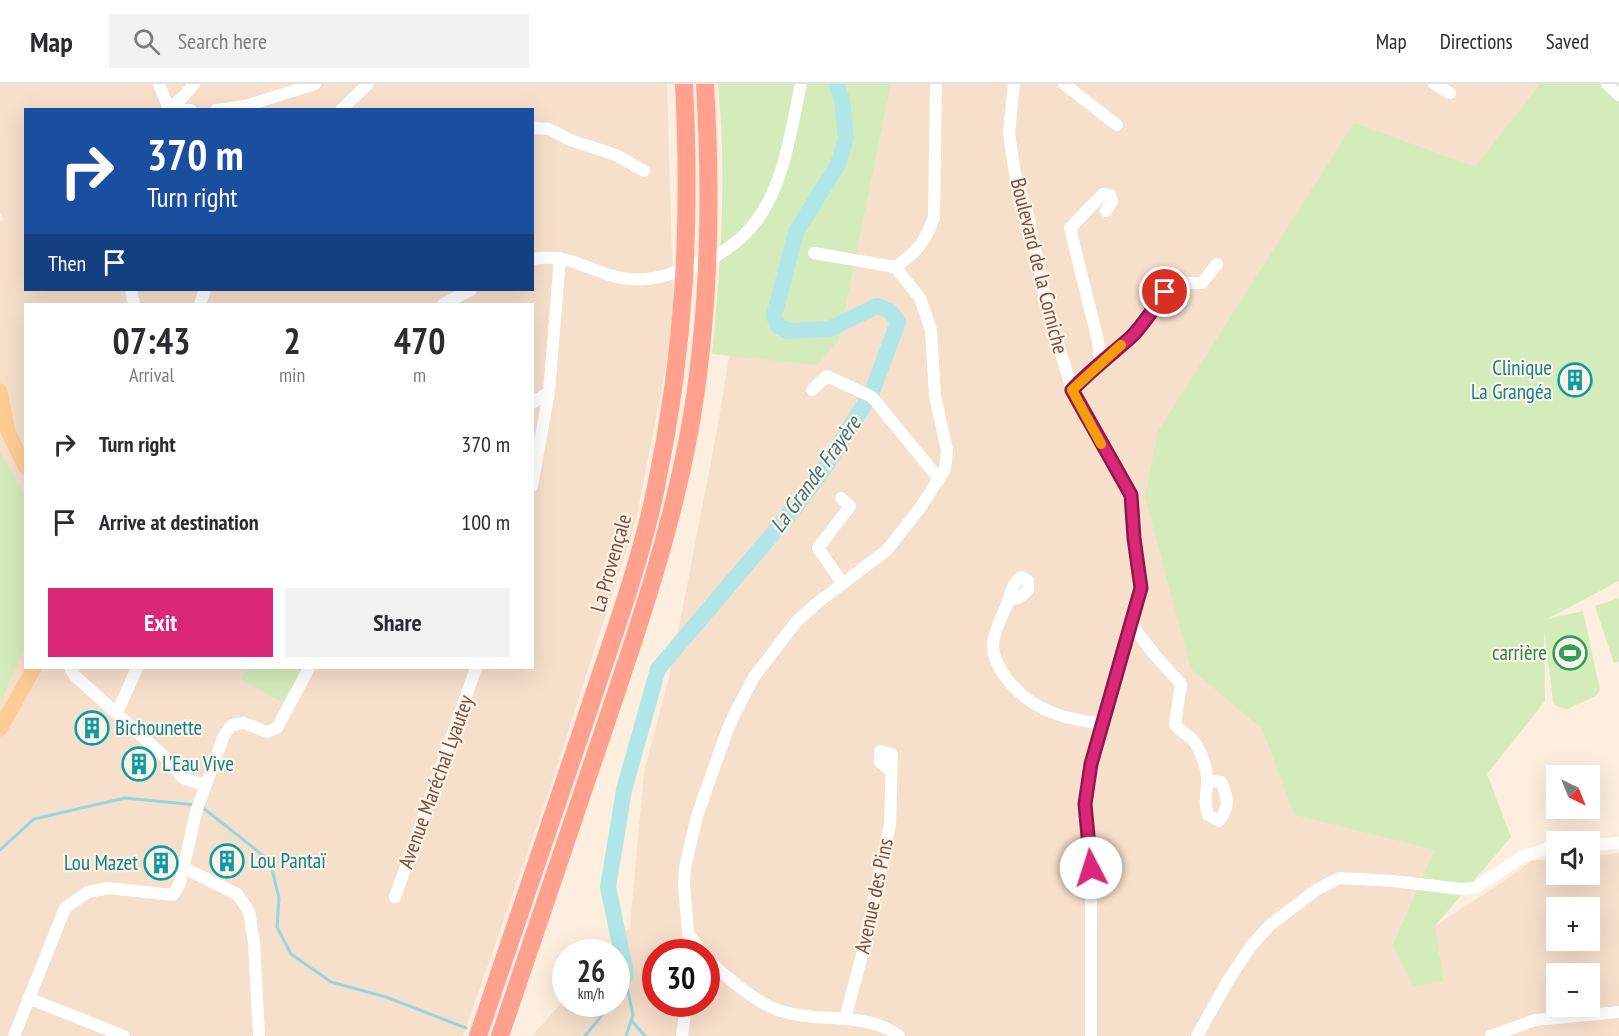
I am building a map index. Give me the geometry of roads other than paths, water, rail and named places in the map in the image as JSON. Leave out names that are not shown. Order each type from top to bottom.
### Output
[{"type":"highway","name":"La Provençale","points":[[478,1036],[622,611],[643,536],[665,440],[685,291],[687,153],[684,84]]},
{"type":"highway","points":[[500,1036],[644,610],[664,543],[689,433],[706,293],[709,186],[705,84]]},
{"type":"main road","points":[[0,393],[24,440]]},
{"type":"main road","points":[[0,393],[8,432],[24,464]]},
{"type":"main road","points":[[18,695],[29,669]]},
{"type":"main road","points":[[0,729],[33,669]]},
{"type":"street","points":[[159,84],[169,108]]},
{"type":"street","points":[[170,108],[194,84]]},
{"type":"street","points":[[230,108],[245,106],[315,84]]},
{"type":"street","points":[[343,108],[368,84]]},
{"type":"street","points":[[534,259],[560,258],[617,276],[646,279],[663,277],[697,265],[728,250],[740,241],[758,220],[778,182],[801,84]]},
{"type":"street","points":[[895,267],[913,255],[929,234],[934,217],[936,84]]},
{"type":"street","name":"Boulevard de la Corniche","points":[[1014,84],[1009,133],[1015,174],[1029,215],[1046,303],[1072,390],[1131,495],[1141,588],[1101,723],[1091,764],[1085,804],[1091,868],[1091,1036]]},
{"type":"street","points":[[1064,84],[1117,125]]},
{"type":"street","points":[[1434,84],[1450,93]]},
{"type":"street","points":[[1607,84],[1619,95]]},
{"type":"street","points":[[534,128],[549,129],[570,140],[616,155],[644,171]]},
{"type":"street","points":[[1100,362],[1098,341],[1070,228],[1103,194],[1110,195],[1112,201],[1106,211]]},
{"type":"street","points":[[692,939],[688,933],[684,884],[685,867],[697,816],[727,731],[754,677],[796,622],[817,603],[887,550],[945,469],[947,450],[935,396],[931,330],[920,298],[895,267],[814,253]]},
{"type":"street","points":[[534,475],[549,392],[560,258]]},
{"type":"street","points":[[1072,390],[1100,362],[1131,337],[1145,321],[1174,278],[1186,283],[1202,284],[1217,264]]},
{"type":"street","points":[[444,303],[469,291]]},
{"type":"street","points":[[812,390],[827,376],[869,395],[939,479]]},
{"type":"street","points":[[534,402],[549,392]]},
{"type":"street","points":[[842,498],[850,506],[818,548],[843,584]]},
{"type":"street","points":[[1010,600],[996,627],[993,644],[994,654],[1001,671],[1024,696],[1050,712],[1101,723]]},
{"type":"street","points":[[1131,624],[1181,684],[1174,724],[1181,733],[1192,739],[1202,756],[1207,781]]},
{"type":"street","points":[[71,669],[75,676],[165,757],[183,778],[205,785]]},
{"type":"street","points":[[117,713],[137,669]]},
{"type":"street","points":[[14,1036],[65,908],[88,892],[108,888],[173,895],[178,889],[184,868],[198,806],[224,735],[232,725],[244,723],[267,732],[277,728],[308,669]]},
{"type":"street","name":"Avenue Maréchal Lyautey","points":[[395,897],[476,669]]},
{"type":"street","name":"Avenue des Pins","points":[[845,1019],[862,955],[890,825],[891,771]]},
{"type":"street","points":[[1600,844],[1619,843]]},
{"type":"street","points":[[1197,1036],[1229,979],[1251,946],[1270,925],[1292,907],[1339,878],[1363,878],[1461,889],[1475,888],[1522,857],[1546,849]]},
{"type":"street","points":[[184,868],[237,894],[249,911],[254,942],[259,1036]]},
{"type":"street","points":[[720,970],[748,993],[778,1010],[886,1026],[899,1036]]},
{"type":"street","points":[[28,998],[124,1036]]},
{"type":"street","points":[[1491,1036],[1535,1020],[1619,1012]]},
{"type":"street","points":[[682,1036],[684,1017]]},
{"type":"waterway","name":"La Grande Frayère","points":[[619,939],[608,887],[624,790],[658,669],[798,504],[827,464],[872,392],[898,322],[890,311],[877,306],[829,329],[788,331],[778,326],[774,316],[796,232],[838,164],[846,138],[842,99],[836,84]]},
{"type":"waterway","points":[[0,850],[34,819],[125,798],[196,805]]},
{"type":"waterway","points":[[202,807],[270,861],[279,898],[277,927],[291,954],[331,982],[386,997],[466,1028]]},
{"type":"waterway","points":[[626,1036],[633,1015],[630,1001]]},
{"type":"waterway","points":[[585,1036],[600,1017]]},
{"type":"waterway","points":[[631,1020],[645,1036]]},
{"type":"place","name":"Clinique La Grangéa","points":[[1575,380]]},
{"type":"place","name":"carrière","points":[[1570,653]]},
{"type":"place","name":"Bichounette","points":[[92,728]]},
{"type":"place","name":"L'Eau Vive","points":[[139,764]]},
{"type":"place","name":"Lou Pantaï","points":[[227,861]]},
{"type":"place","name":"Lou Mazet","points":[[161,863]]}]
